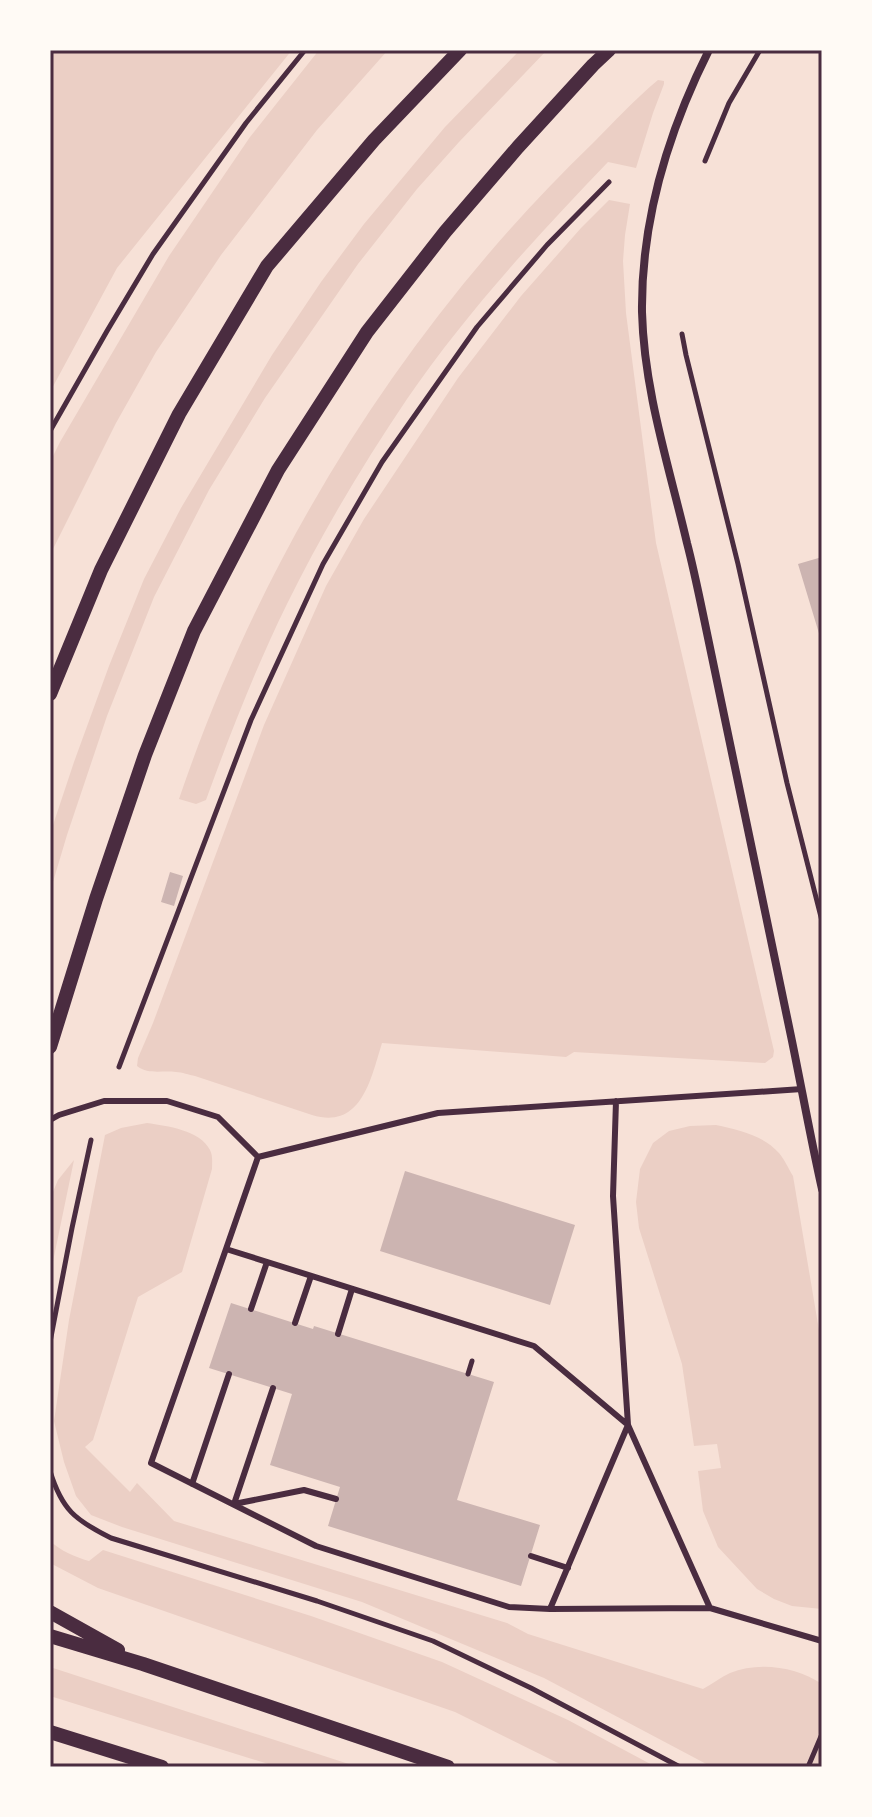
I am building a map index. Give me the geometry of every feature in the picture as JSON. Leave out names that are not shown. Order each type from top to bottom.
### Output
[{"type":"street","points":[[50,694],[101,570],[179,414],[267,266],[374,140],[460,50]]},
{"type":"street","points":[[50,1047],[150,742],[194,631],[278,470],[367,332],[445,232],[518,147],[609,50]]},
{"type":"street","points":[[709,50],[670,142],[645,252],[642,311],[648,377],[691,559],[822,1189]]},
{"type":"street","points":[[50,1612],[143,1664]]},
{"type":"street","points":[[50,1636],[143,1664],[448,1767]]},
{"type":"street","points":[[50,1732],[162,1767]]},
{"type":"lane","points":[[258,1157],[438,1113],[802,1089]]},
{"type":"lane","points":[[50,1120],[104,1101],[167,1101],[218,1117],[258,1157]]},
{"type":"lane","points":[[616,1101],[613,1196],[628,1425],[710,1608]]},
{"type":"lane","points":[[811,1139],[822,1136]]},
{"type":"lane","points":[[258,1157],[151,1463],[316,1546],[509,1607],[710,1608],[822,1641]]},
{"type":"lane","points":[[226,1249],[534,1346],[628,1425]]},
{"type":"lane","points":[[251,1309],[267,1262]]},
{"type":"lane","points":[[295,1323],[311,1276]]},
{"type":"lane","points":[[338,1334],[352,1289]]},
{"type":"lane","points":[[192,1484],[229,1374]]},
{"type":"lane","points":[[234,1504],[273,1388]]},
{"type":"lane","points":[[550,1609],[628,1425]]},
{"type":"lane","points":[[234,1504],[304,1490],[336,1499]]},
{"type":"lane","points":[[531,1556],[568,1568]]},
{"type":"path","points":[[50,431],[153,254],[246,123],[305,50]]},
{"type":"path","points":[[708,154],[729,103],[760,50]]},
{"type":"path","points":[[50,1342],[90,1144],[104,1101],[124,1058],[251,720],[323,564],[382,462],[477,327],[547,245],[609,182]]},
{"type":"path","points":[[681,327],[822,921]]},
{"type":"path","points":[[50,1471],[65,1507],[88,1527],[111,1538],[317,1601],[433,1641],[531,1688],[680,1767]]},
{"type":"path","points":[[808,1767],[822,1734]]},
{"type":"shaded area","points":[[50,50],[292,50],[117,268],[50,392]]},
{"type":"shaded area","points":[[319,50],[388,50],[317,130],[221,255],[156,352],[116,423],[50,555],[50,462],[60,442],[169,256],[250,137]]},
{"type":"shaded area","points":[[520,50],[547,50],[417,189],[358,264],[265,398],[209,490],[154,597],[107,716],[50,892],[50,834],[74,762],[144,579],[181,508],[272,355],[321,282],[364,224],[445,127]]},
{"type":"shaded area","points":[[658,80],[664,81],[664,84],[636,168],[608,162],[503,276],[453,336],[407,399],[344,499],[287,604],[244,701],[206,800],[196,804],[179,799],[213,707],[253,618],[297,531],[347,446],[402,365],[461,287],[525,213]]},
{"type":"shaded area","points":[[609,200],[630,204],[623,261],[626,313],[656,543],[773,1057],[765,1063],[574,1052],[566,1057],[382,1043],[362,1098],[342,1115],[329,1118],[195,1076],[142,1069],[137,1066],[138,1058],[264,725],[326,586],[364,519],[458,378],[521,296]]},
{"type":"shaded area","points":[[147,1123],[182,1130],[199,1138],[210,1150],[212,1169],[182,1272],[138,1297],[93,1440],[85,1447],[130,1492],[137,1483],[174,1521],[507,1623],[528,1634],[703,1689],[730,1673],[753,1667],[801,1673],[822,1684],[822,1767],[712,1767],[544,1678],[362,1602],[91,1515],[76,1496],[54,1421],[69,1320],[105,1135]]},
{"type":"shaded area","points":[[716,1125],[750,1134],[766,1142],[779,1153],[793,1176],[822,1348],[822,1609],[792,1606],[757,1589],[718,1547],[703,1511],[698,1471],[721,1468],[717,1444],[694,1446],[682,1364],[639,1228],[636,1202],[640,1169],[653,1143],[669,1131]]},
{"type":"shaded area","points":[[74,1160],[50,1276],[50,1199],[58,1180]]},
{"type":"shaded area","points":[[50,1541],[63,1551],[89,1561],[103,1550],[311,1616],[442,1662],[568,1720],[656,1767],[566,1767],[455,1712],[98,1588],[50,1563]]},
{"type":"shaded area","points":[[50,1667],[358,1767],[278,1767],[50,1696]]},
{"type":"building","points":[[822,557],[822,640],[821,640],[798,564]]},
{"type":"building","points":[[170,872],[183,876],[174,906],[161,902]]},
{"type":"building","points":[[405,1171],[575,1225],[550,1305],[380,1251]]},
{"type":"building","points":[[231,1303],[494,1382],[457,1500],[540,1525],[521,1586],[328,1526],[340,1487],[270,1465],[292,1394],[209,1368]]}]
